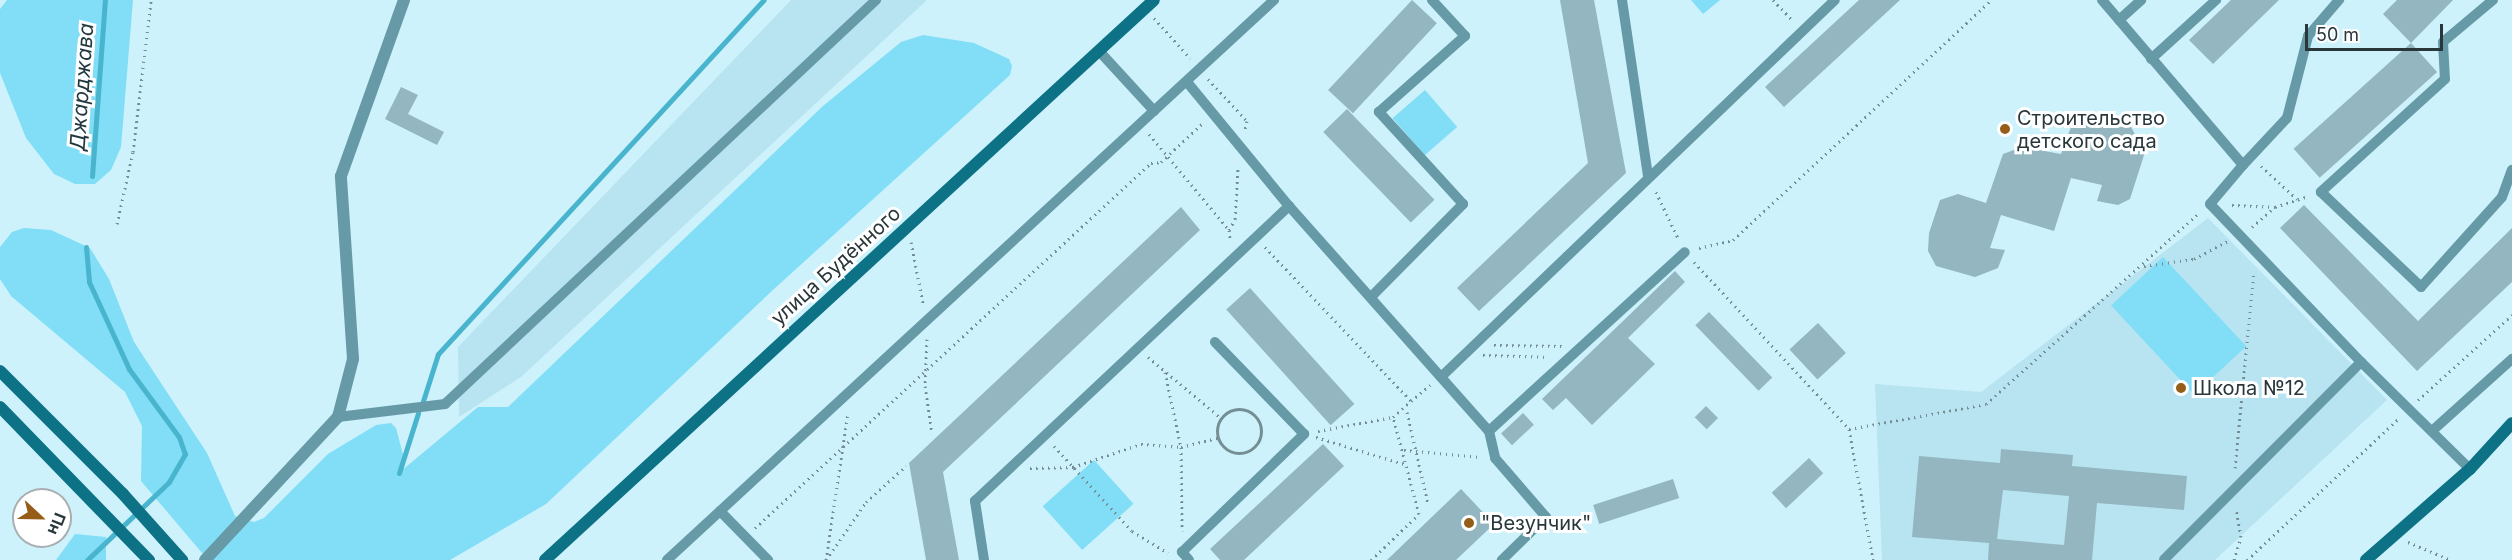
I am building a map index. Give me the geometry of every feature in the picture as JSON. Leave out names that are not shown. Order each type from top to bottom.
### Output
[{"type":"main road","name":"улица Будённого","points":[[544,560],[1154,0]]},
{"type":"main road","points":[[0,371],[123,494],[182,560]]},
{"type":"main road","points":[[0,407],[106,513],[149,560]]},
{"type":"main road","points":[[2366,560],[2470,469],[2512,423]]},
{"type":"street","points":[[205,560],[338,417],[353,359],[341,176],[405,0]]},
{"type":"lane","points":[[338,417],[445,404],[876,0]]},
{"type":"lane","points":[[667,560],[1274,0]]},
{"type":"lane","points":[[1371,297],[1463,204],[1379,112],[1465,36],[1432,0]]},
{"type":"lane","points":[[1622,0],[1648,176]]},
{"type":"lane","points":[[1441,377],[1648,176],[1835,0]]},
{"type":"lane","points":[[2102,0],[2243,165]]},
{"type":"lane","points":[[2118,20],[2142,0]]},
{"type":"lane","points":[[2151,59],[2216,0]]},
{"type":"lane","points":[[2339,0],[2308,36],[2287,118],[2210,204],[2361,362],[2470,469]]},
{"type":"lane","points":[[2493,0],[2443,42],[2445,79],[2321,192],[2421,287],[2502,197],[2512,170]]},
{"type":"lane","points":[[1100,52],[1154,111]]},
{"type":"lane","points":[[1186,82],[1289,206],[1489,431],[1495,458],[1546,517],[1502,560]]},
{"type":"lane","points":[[984,560],[975,501],[1289,206]]},
{"type":"lane","points":[[1489,431],[1684,252]]},
{"type":"lane","points":[[1181,556],[1304,434],[1215,342]]},
{"type":"lane","points":[[2432,431],[2512,359]]},
{"type":"lane","points":[[2163,560],[2361,362]]},
{"type":"lane","points":[[720,511],[768,560]]},
{"type":"path","points":[[117,224],[133,152],[151,0]]},
{"type":"path","points":[[1773,0],[1802,31]]},
{"type":"path","points":[[1684,252],[1734,240],[1991,0]]},
{"type":"path","points":[[745,537],[1151,163],[1167,156],[1213,114]]},
{"type":"path","points":[[1141,124],[1229,230],[1233,258]]},
{"type":"path","points":[[2251,156],[2297,199]]},
{"type":"path","points":[[1648,176],[1684,252],[1849,429],[1873,560]]},
{"type":"path","points":[[2142,266],[2194,259],[2240,235],[2275,207],[2321,192]]},
{"type":"path","points":[[1849,429],[1986,404],[2210,204],[2275,207]]},
{"type":"path","points":[[1255,237],[1411,401]]},
{"type":"path","points":[[2234,560],[2241,537],[2233,491],[2256,252]]},
{"type":"path","points":[[2247,560],[2512,315]]},
{"type":"path","points":[[1473,345],[1582,346]]},
{"type":"path","points":[[1137,348],[1221,418]]},
{"type":"path","points":[[1463,355],[1570,357]]},
{"type":"path","points":[[1044,435],[1132,531],[1181,556],[1181,447],[1165,372]]},
{"type":"path","points":[[1304,434],[1393,417],[1441,377]]},
{"type":"path","points":[[826,560],[851,390]]},
{"type":"path","points":[[1233,409],[1248,410],[1259,420],[1262,434],[1255,447],[1242,453],[1227,450],[1218,438],[1221,418],[1233,409]]},
{"type":"path","points":[[1407,412],[1428,504]]},
{"type":"path","points":[[1371,560],[1419,514],[1393,417]]},
{"type":"path","points":[[1304,434],[1404,464]]},
{"type":"path","points":[[1010,468],[1073,467],[1142,444],[1181,447],[1218,438]]},
{"type":"path","points":[[1404,450],[1495,458]]},
{"type":"path","points":[[826,560],[866,502],[906,466]]},
{"type":"path","points":[[2392,536],[2451,560]]},
{"type":"shaded area","points":[[7,0],[133,0],[121,147],[111,170],[95,184],[75,184],[54,174],[26,138],[0,73],[0,9]]},
{"type":"shaded area","points":[[791,0],[927,0],[521,377],[459,417],[458,347]]},
{"type":"shaded area","points":[[1691,0],[1720,0],[1703,14]]},
{"type":"shaded area","points":[[923,35],[974,43],[1009,59],[1012,66],[1010,75],[774,289],[546,504],[450,560],[208,560],[141,481],[142,426],[125,392],[11,296],[0,279],[0,247],[12,232],[24,228],[51,230],[90,248],[109,279],[134,342],[207,453],[235,516],[254,522],[264,518],[328,454],[376,425],[391,423],[396,428],[405,462],[401,471],[478,407],[508,407],[823,106],[901,42]]},
{"type":"shaded area","points":[[1425,90],[1457,127],[1425,155],[1393,118]]},
{"type":"shaded area","name":"Школа №12","points":[[2208,218],[2387,400],[2215,560],[1882,560],[1875,384],[1981,392]]},
{"type":"shaded area","points":[[2163,257],[2246,346],[2194,395],[2111,305]]},
{"type":"shaded area","points":[[1094,460],[1133,504],[1082,550],[1043,506]]},
{"type":"shaded area","points":[[75,534],[106,537],[106,560],[56,560],[65,548],[72,548],[72,538]]},
{"type":"building","points":[[1412,0],[1437,23],[1353,113],[1328,90]]},
{"type":"building","points":[[1560,0],[1594,0],[1626,173],[1479,311],[1457,288],[1588,163]]},
{"type":"building","points":[[1859,0],[1900,0],[1784,107],[1765,87]]},
{"type":"building","points":[[2231,0],[2279,0],[2213,64],[2189,40]]},
{"type":"building","points":[[2397,0],[2453,0],[2411,43],[2383,14]]},
{"type":"building","points":[[2411,43],[2437,72],[2320,178],[2294,149]]},
{"type":"building","points":[[401,87],[418,95],[408,114],[444,132],[437,145],[385,119]]},
{"type":"building","points":[[1347,109],[1435,200],[1411,223],[1323,132]]},
{"type":"building","points":[[2093,117],[2120,127],[2131,127],[2145,152],[2130,199],[2118,205],[2097,201],[2102,185],[2071,178],[2054,231],[2001,215],[1990,248],[2005,250],[1998,268],[1975,277],[1936,266],[1928,251],[1929,233],[1940,200],[1958,194],[1986,203],[2003,154],[2022,147],[2061,154],[2071,127]]},
{"type":"building","points":[[2304,205],[2418,321],[2512,228],[2512,282],[2417,371],[2280,228]]},
{"type":"building","points":[[1181,207],[1200,230],[943,472],[959,560],[926,560],[909,463]]},
{"type":"building","points":[[1675,271],[1685,282],[1628,338],[1655,364],[1592,425],[1566,398],[1553,410],[1542,399]]},
{"type":"building","points":[[1250,288],[1354,404],[1331,425],[1226,309]]},
{"type":"building","points":[[1709,312],[1772,377],[1759,391],[1695,325]]},
{"type":"building","points":[[1818,323],[1846,353],[1817,380],[1789,350]]},
{"type":"building","points":[[1706,406],[1718,418],[1707,429],[1695,417]]},
{"type":"building","points":[[1523,413],[1534,425],[1512,445],[1501,433]]},
{"type":"building","points":[[1323,444],[1344,466],[1244,560],[1220,560],[1210,549]]},
{"type":"building","points":[[2001,449],[2073,455],[2072,466],[2187,476],[2184,510],[2097,503],[2092,560],[1988,560],[1989,543],[1912,537],[1919,456],[2000,463]],"holes":[[[2003,490],[2069,496],[2064,545],[1997,539]]]},
{"type":"building","points":[[1809,458],[1823,473],[1786,508],[1772,493]]},
{"type":"building","points":[[1673,479],[1679,498],[1599,524],[1593,505]]},
{"type":"building","points":[[1461,489],[1494,524],[1456,560],[1387,560]]},
{"type":"waterway","name":"Джарджава","points":[[92,176],[105,0]]},
{"type":"waterway","points":[[423,401],[438,354],[763,0]]},
{"type":"waterway","name":"Джарджава","points":[[86,247],[89,282],[129,369],[179,437],[185,454],[169,482],[87,560]]},
{"type":"waterway","points":[[399,473],[418,413]]},
{"type":"place","name":"Строительство детского сада","points":[[2005,129]]},
{"type":"place","name":"Школа №12","points":[[2181,388]]},
{"type":"place","name":"\"Везунчик\"","points":[[1469,523]]}]
